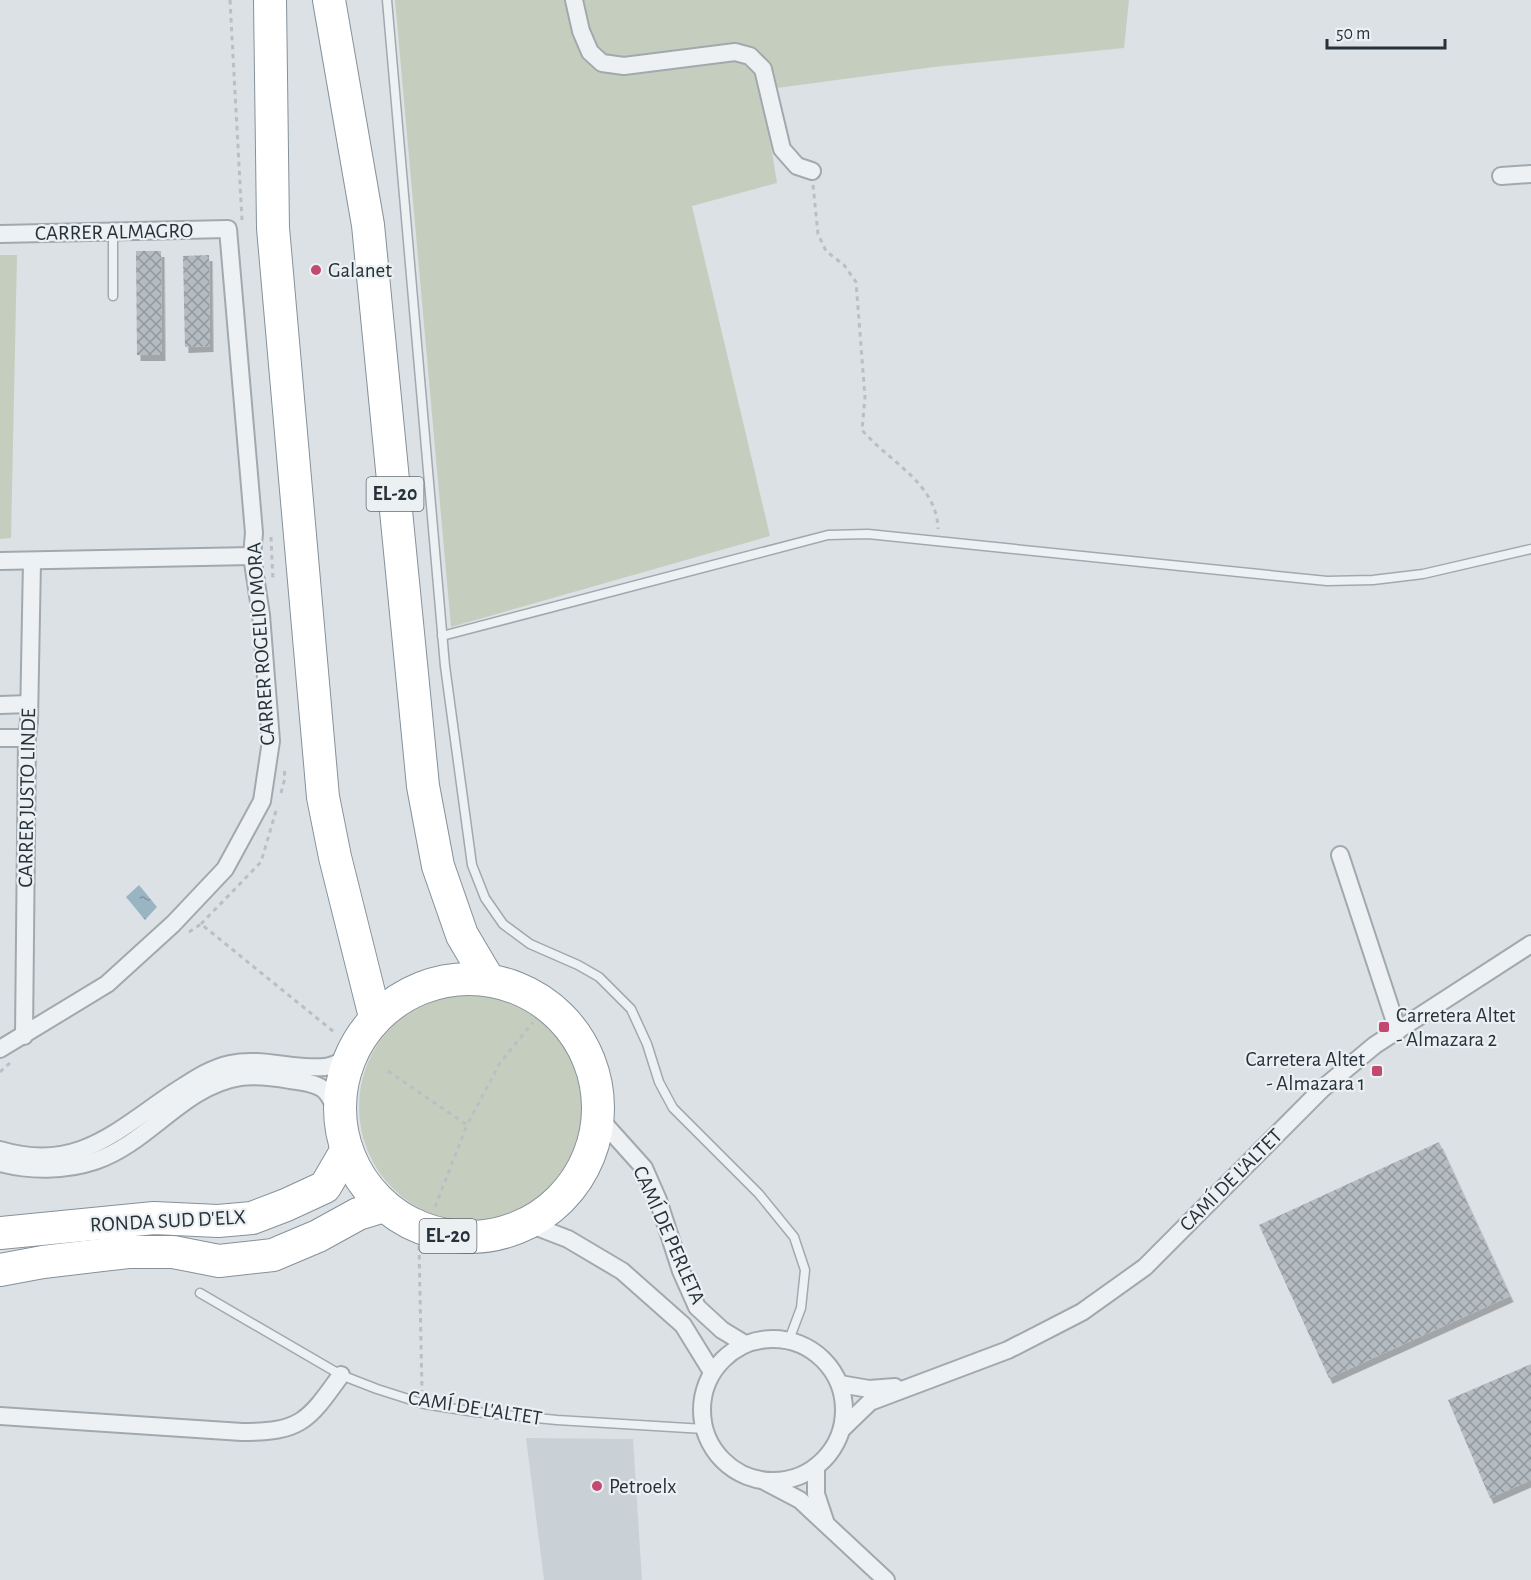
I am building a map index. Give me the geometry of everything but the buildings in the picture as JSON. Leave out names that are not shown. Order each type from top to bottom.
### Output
[{"type":"highway","points":[[270,0],[273,228],[323,797],[335,857],[375,1017]]},
{"type":"highway","name":"EL-20","points":[[329,0],[368,225],[423,786],[438,866],[462,935],[488,979]]},
{"type":"highway","name":"EL-20","points":[[447,979],[488,979],[535,995],[572,1027],[595,1070],[600,1119],[588,1161],[564,1198],[528,1224],[492,1236],[453,1237],[416,1227],[384,1206],[361,1181],[346,1151],[339,1118],[342,1045],[353,1048],[375,1017],[408,993],[447,979]]},
{"type":"highway","name":"RONDA SUD D'ELX","points":[[0,1233],[154,1218],[218,1221],[252,1218],[325,1187],[346,1151]]},
{"type":"highway","name":"RONDA SUD D'ELX","points":[[0,1270],[43,1262],[128,1252],[173,1252],[219,1261],[273,1255],[318,1236],[358,1214],[384,1206]]},
{"type":"street","points":[[574,0],[581,31],[590,52],[603,63],[624,66],[735,52],[750,56],[763,69],[782,149],[797,166],[812,171]]},
{"type":"street","points":[[1501,176],[1531,174]]},
{"type":"street","name":"CARRER ALMAGRO","points":[[0,234],[228,229]]},
{"type":"street","name":"CARRER ROGELIO MORA","points":[[0,1048],[24,1036],[107,984],[173,924],[225,869],[262,801],[271,741],[261,615],[252,556],[254,534],[228,229]]},
{"type":"street","points":[[0,561],[252,556]]},
{"type":"street","name":"CARRER JUSTO LINDE","points":[[24,1036],[27,738],[32,561]]},
{"type":"street","points":[[0,705],[29,704]]},
{"type":"street","points":[[0,738],[27,738]]},
{"type":"street","points":[[1340,855],[1398,1031]]},
{"type":"street","name":"CAMÍ DE L'ALTET","points":[[913,1385],[1008,1350],[1082,1312],[1145,1267],[1322,1089],[1375,1045],[1531,944]]},
{"type":"street","points":[[0,1150],[22,1156],[50,1157],[70,1154],[101,1143],[196,1077],[231,1064],[254,1062],[328,1067],[342,1045]]},
{"type":"street","points":[[0,1162],[39,1169],[94,1161],[123,1149],[184,1102],[212,1086],[239,1078],[263,1076],[299,1081],[320,1087],[331,1096],[339,1118]]},
{"type":"street","name":"CAMÍ DE PERLETA","points":[[600,1119],[644,1168],[658,1200],[681,1271],[697,1306],[722,1330],[745,1344]]},
{"type":"street","name":"CAMÍ DE PERLETA","points":[[528,1224],[568,1239],[622,1271],[683,1325],[712,1372]]},
{"type":"street","points":[[763,1481],[791,1479],[816,1467],[832,1450],[842,1429],[844,1407],[840,1384],[828,1364],[811,1349],[789,1340],[767,1339],[745,1344],[726,1355],[712,1372],[704,1390],[701,1410],[704,1429],[716,1454],[737,1472],[763,1481],[800,1500],[886,1580]]},
{"type":"street","points":[[0,1416],[272,1432],[301,1422],[316,1410],[341,1375]]},
{"type":"street","points":[[840,1384],[869,1389],[913,1385]]},
{"type":"street","points":[[842,1429],[870,1402],[913,1385]]},
{"type":"street","points":[[816,1467],[816,1494],[826,1525]]},
{"type":"lane","points":[[387,0],[442,636],[472,865],[485,898],[503,924],[530,944],[599,977],[631,1009],[659,1082],[673,1108],[759,1194],[794,1237],[805,1270],[801,1308],[789,1340]]},
{"type":"lane","points":[[112,232],[113,296]]},
{"type":"lane","points":[[442,636],[828,535],[868,534],[1327,581],[1372,580],[1423,574],[1531,549]]},
{"type":"lane","name":"CAMÍ DE L'ALTET","points":[[200,1293],[341,1375],[421,1403],[476,1412],[557,1420],[704,1429]]},
{"type":"path","points":[[812,171],[818,234],[826,251],[844,265],[856,282],[865,397],[862,430],[873,443],[918,481],[932,501],[938,516],[939,541]]},
{"type":"path","points":[[185,934],[201,924],[342,1045]]},
{"type":"path","points":[[435,1207],[467,1125],[500,1063],[533,1022]]},
{"type":"path","points":[[0,1072],[13,1060]]},
{"type":"path","points":[[388,1071],[467,1125]]},
{"type":"path","points":[[419,1246],[421,1403]]},
{"type":"shaded area","points":[[526,1438],[633,1439],[642,1580],[544,1580]]},
{"type":"green space","points":[[395,0],[1129,0],[1124,48],[934,67],[762,90],[777,183],[692,206],[770,536],[451,627]]},
{"type":"green space","points":[[0,255],[17,255],[11,538],[0,539]]},
{"type":"green space","points":[[474,992],[496,994],[518,1001],[538,1011],[563,1034],[570,1043],[584,1074],[589,1107],[587,1129],[580,1151],[570,1171],[547,1196],[538,1203],[507,1217],[474,1222],[452,1220],[430,1213],[410,1203],[385,1180],[378,1171],[364,1140],[359,1107],[361,1085],[368,1063],[378,1043],[401,1018],[410,1011],[441,997]]},
{"type":"water","points":[[139,885],[157,907],[145,920],[126,897]]},
{"type":"place","name":"Galanet","points":[[316,270]]},
{"type":"place","name":"Carretera Altet - Almazara 2","points":[[1384,1027]]},
{"type":"place","name":"Carretera Altet - Almazara 1","points":[[1377,1071]]},
{"type":"place","name":"Petroelx","points":[[597,1486]]}]
